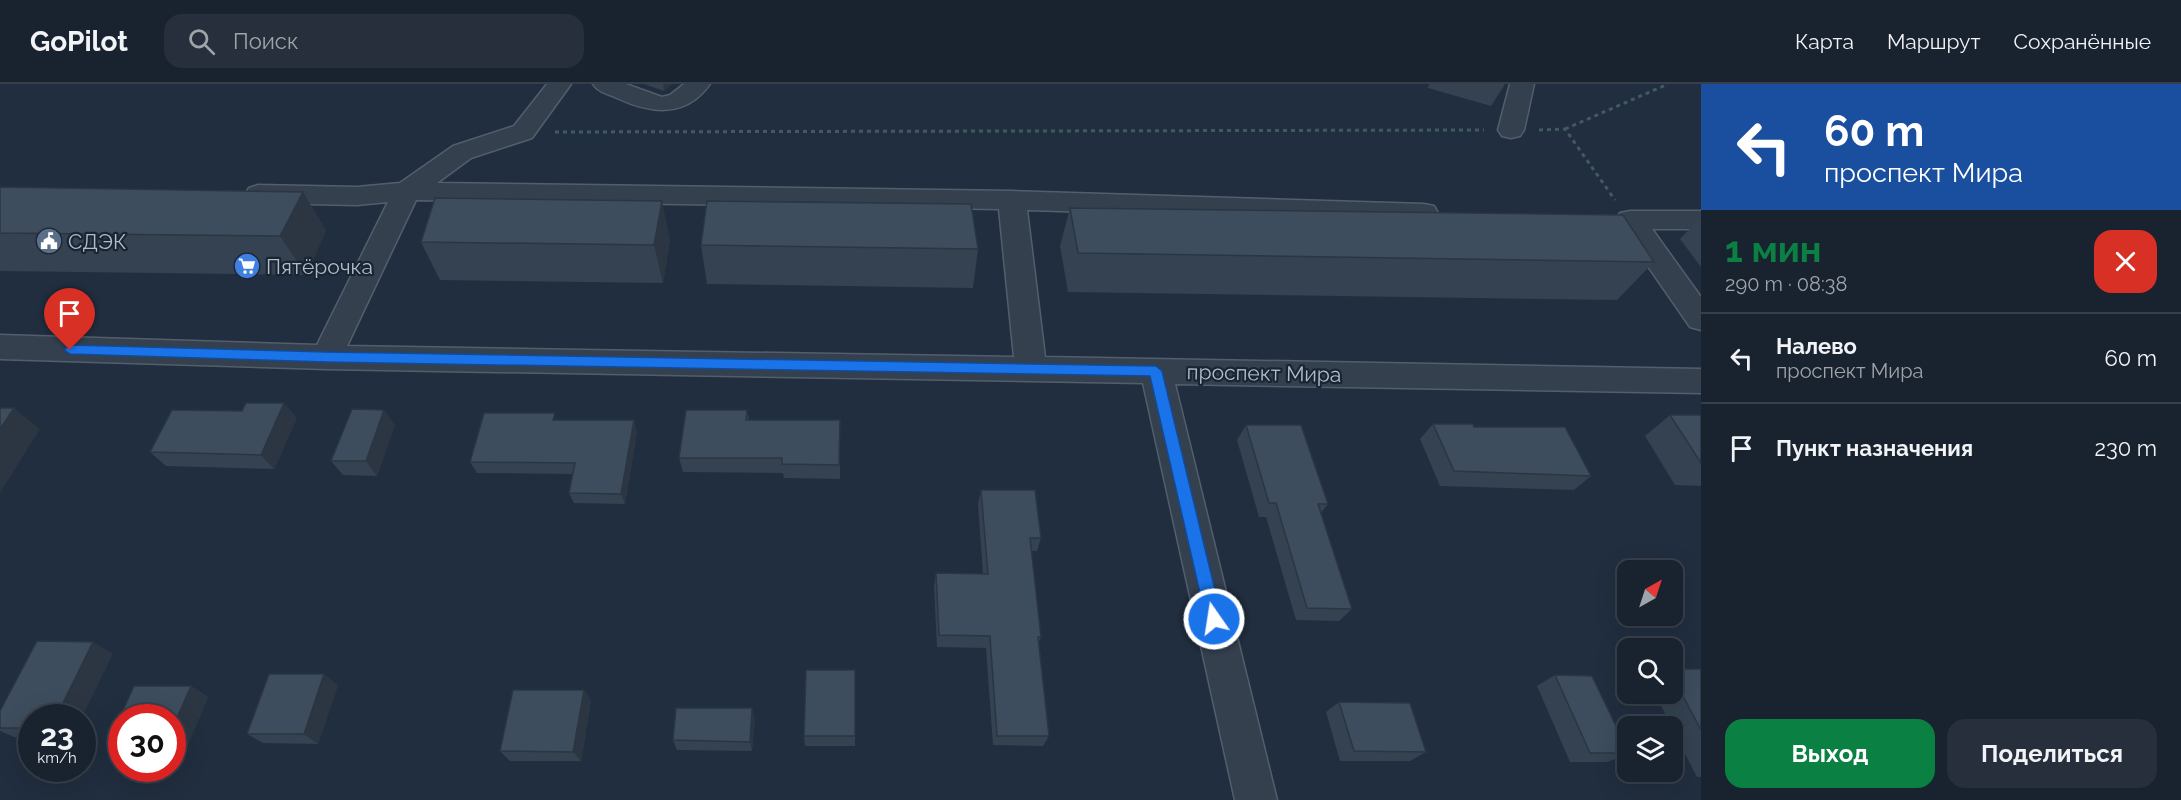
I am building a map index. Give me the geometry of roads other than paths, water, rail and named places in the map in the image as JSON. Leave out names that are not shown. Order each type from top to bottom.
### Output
[{"type":"street","points":[[326,357],[407,191],[462,152],[523,132],[559,84]]},
{"type":"street","points":[[605,84],[656,104],[669,104],[680,100],[698,84]]},
{"type":"street","points":[[1511,130],[1522,84]]},
{"type":"street","points":[[230,193],[357,196],[407,191],[1012,200],[1452,214]]},
{"type":"street","points":[[1012,200],[1031,369]]},
{"type":"street","points":[[1701,220],[1618,220],[1701,319]]},
{"type":"street","name":"проспект Мира","points":[[0,347],[326,357],[1701,381]]},
{"type":"street","points":[[1156,371],[1256,800]]},
{"type":"place","name":"СДЭК","points":[[49,241]]},
{"type":"place","name":"Пятёрочка","points":[[247,266]]}]
